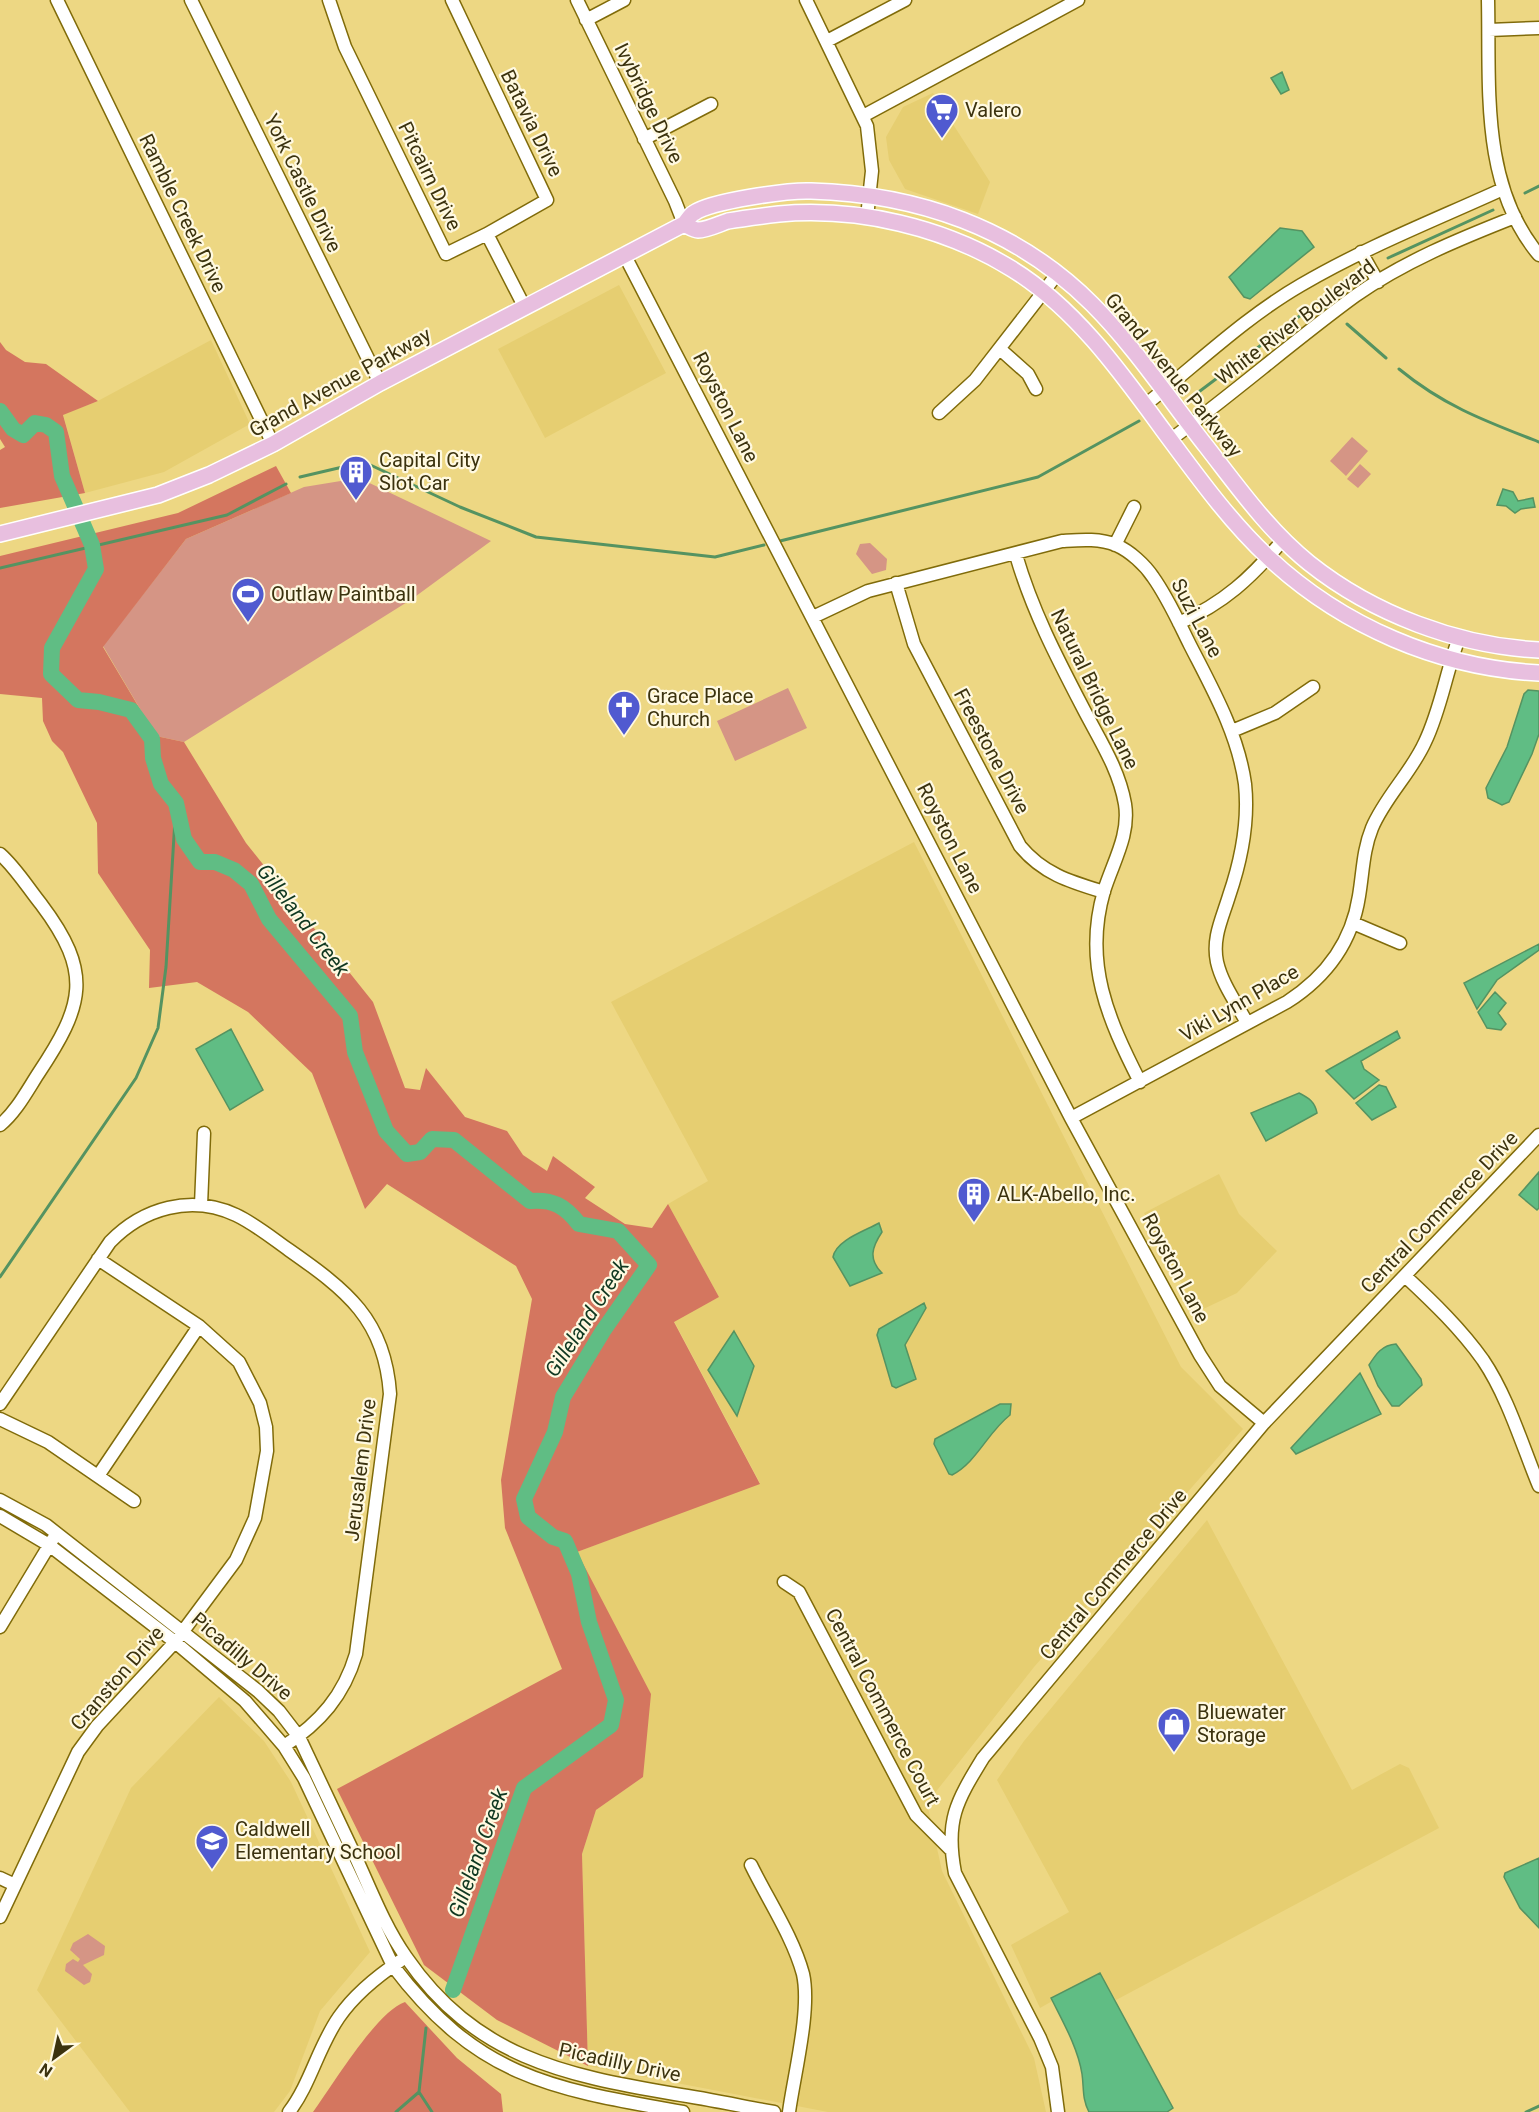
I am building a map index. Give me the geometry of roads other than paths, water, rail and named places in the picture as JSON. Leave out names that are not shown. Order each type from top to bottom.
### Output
[{"type":"main road","name":"Grand Avenue Parkway","points":[[0,534],[158,495],[273,444],[380,383],[684,224],[694,212],[747,198],[803,190],[870,194],[956,216],[1015,244],[1058,273],[1103,316],[1283,540],[1311,564],[1363,597],[1419,624],[1458,638],[1490,645],[1539,650]]},
{"type":"main road","name":"Grand Avenue Parkway","points":[[684,224],[697,230],[728,222],[782,214],[814,213],[867,217],[948,237],[970,246],[1012,269],[1082,327],[1226,510],[1268,558],[1295,581],[1357,622],[1404,644],[1476,665],[1539,672]]},
{"type":"street","name":"Ramble Creek Drive","points":[[57,0],[273,444]]},
{"type":"street","name":"York Castle Drive","points":[[191,0],[380,383]]},
{"type":"street","name":"Pitcairn Drive","points":[[328,0],[345,47],[446,254],[487,234],[525,306]]},
{"type":"street","name":"Batavia Drive","points":[[452,0],[547,200],[487,234]]},
{"type":"street","name":"Ivybridge Drive","points":[[577,0],[684,224]]},
{"type":"street","points":[[586,20],[624,0]]},
{"type":"street","points":[[806,0],[863,116],[870,142],[872,171],[867,217]]},
{"type":"street","points":[[826,41],[904,0]]},
{"type":"street","points":[[863,116],[1078,0]]},
{"type":"street","points":[[1488,0],[1492,138],[1503,189],[1515,217],[1539,255]]},
{"type":"street","points":[[1489,30],[1539,28]]},
{"type":"street","points":[[644,139],[711,104]]},
{"type":"street","name":"White River Boulevard","points":[[1145,405],[1230,335],[1299,286],[1361,252],[1503,189]]},
{"type":"street","name":"White River Boulevard","points":[[1170,440],[1356,296],[1442,247],[1515,217]]},
{"type":"street","points":[[1361,252],[1378,282]]},
{"type":"street","name":"Royston Lane","points":[[624,254],[1071,1118],[1209,1372],[1233,1399],[1264,1423]]},
{"type":"street","points":[[939,413],[975,380],[1001,350],[1058,273]]},
{"type":"street","points":[[1001,350],[1028,374],[1036,389]]},
{"type":"street","points":[[1116,545],[1134,507]]},
{"type":"street","name":"Suzi Lane","points":[[813,617],[868,591],[1016,555],[1062,541],[1088,539],[1116,545],[1137,559],[1153,577],[1179,623],[1232,731],[1245,785],[1242,853],[1218,924],[1216,942],[1217,963],[1247,1023]]},
{"type":"street","points":[[1179,623],[1209,609],[1228,596],[1268,558],[1283,540]]},
{"type":"street","name":"Natural Bridge Lane","points":[[1016,555],[1028,597],[1117,773],[1125,805],[1125,835],[1104,892],[1098,933],[1098,977],[1115,1034],[1140,1082]]},
{"type":"street","name":"Freestone Drive","points":[[896,583],[914,645],[1020,846],[1030,858],[1053,875],[1104,892]]},
{"type":"street","name":"Viki Lynn Place","points":[[1071,1118],[1306,989],[1326,971],[1353,923],[1362,861],[1373,826],[1424,745],[1433,725],[1458,638]]},
{"type":"street","points":[[1232,731],[1275,713],[1313,687]]},
{"type":"street","points":[[0,855],[62,933],[73,958],[77,981],[74,1009],[63,1037],[12,1113],[0,1125]]},
{"type":"street","points":[[1353,923],[1400,943]]},
{"type":"street","points":[[201,1205],[204,1133]]},
{"type":"street","name":"Central Commerce Drive","points":[[1058,2112],[1052,2067],[1040,2038],[955,1874],[950,1849],[950,1827],[961,1794],[983,1758],[1264,1423],[1539,1135]]},
{"type":"street","name":"Jerusalem Drive","points":[[0,1404],[98,1259],[121,1231],[144,1215],[173,1206],[201,1205],[237,1215],[334,1282],[354,1300],[370,1322],[387,1366],[389,1407],[356,1654],[345,1684],[336,1700],[299,1737],[284,1746]]},
{"type":"street","name":"Cranston Drive","points":[[0,1917],[78,1752],[97,1726],[175,1642],[236,1560],[255,1518],[267,1450],[266,1427],[252,1384],[239,1362],[199,1326],[98,1259]]},
{"type":"street","points":[[1405,1276],[1456,1326],[1483,1361],[1495,1381],[1539,1486]]},
{"type":"street","points":[[98,1476],[199,1326]]},
{"type":"street","points":[[0,1419],[48,1442],[134,1501]]},
{"type":"street","name":"Picadilly Drive","points":[[0,1500],[32,1515],[56,1532],[258,1691],[279,1711],[299,1737],[387,1927],[406,1957],[432,1990],[459,2017],[527,2059],[594,2080],[774,2112]]},
{"type":"street","name":"Picadilly Drive","points":[[0,1516],[49,1545],[175,1642],[245,1701],[284,1746],[304,1778],[393,1966],[412,1990],[455,2034],[504,2066],[532,2079],[584,2094],[683,2112]]},
{"type":"street","points":[[0,1627],[56,1532]]},
{"type":"street","name":"Central Commerce Court","points":[[784,1582],[799,1592],[916,1815],[950,1849]]},
{"type":"street","points":[[751,1865],[796,1955],[803,1976],[802,2025],[789,2112]]},
{"type":"street","points":[[0,1878],[15,1885]]},
{"type":"street","points":[[290,2112],[302,2096],[338,2019],[356,1995],[406,1957]]},
{"type":"waterway","points":[[1525,193],[1539,186]]},
{"type":"waterway","points":[[1388,258],[1493,210]]},
{"type":"waterway","points":[[1192,397],[1354,275]]},
{"type":"waterway","points":[[1317,303],[1326,308]]},
{"type":"waterway","points":[[1347,324],[1386,358]]},
{"type":"waterway","points":[[1399,369],[1449,403],[1539,442]]},
{"type":"waterway","name":"Gilleland Creek","points":[[0,411],[13,429],[23,435],[35,423],[46,425],[56,432],[62,476],[92,545],[96,569],[52,648],[51,674],[78,700],[99,702],[131,710],[152,739],[153,758],[161,784],[176,803],[184,839],[200,862],[215,862],[234,870],[251,884],[269,919],[350,1016],[355,1052],[386,1131],[407,1154],[420,1152],[432,1139],[454,1140],[530,1201],[545,1201],[558,1205],[579,1224],[618,1231],[649,1265],[603,1331],[563,1397],[555,1432],[524,1499],[528,1517],[553,1537],[565,1541],[579,1574],[589,1622],[616,1700],[611,1725],[524,1788],[453,1990]]},
{"type":"waterway","points":[[780,541],[1038,477],[1139,421]]},
{"type":"waterway","points":[[300,477],[364,462],[460,507],[536,537],[715,557],[764,545]]},
{"type":"waterway","points":[[0,568],[227,515],[286,484]]},
{"type":"waterway","points":[[0,1277],[136,1078],[158,1028],[166,967],[176,803]]},
{"type":"waterway","name":"Gilleland Creek","points":[[426,2028],[419,2092],[432,2112]]},
{"type":"waterway","points":[[396,2112],[419,2092]]},
{"type":"waterway","points":[[1526,2112],[1539,2106]]},
{"type":"place","name":"Valero","points":[[942,139]]},
{"type":"place","name":"Capital City Slot Car","points":[[356,501]]},
{"type":"place","name":"Outlaw Paintball","points":[[248,623]]},
{"type":"place","name":"Grace Place Church","points":[[624,736]]},
{"type":"place","name":"ALK-Abello, Inc.","points":[[974,1223]]},
{"type":"place","name":"Bluewater Storage","points":[[1174,1753]]},
{"type":"place","name":"Caldwell Elementary School","points":[[212,1870]]}]
